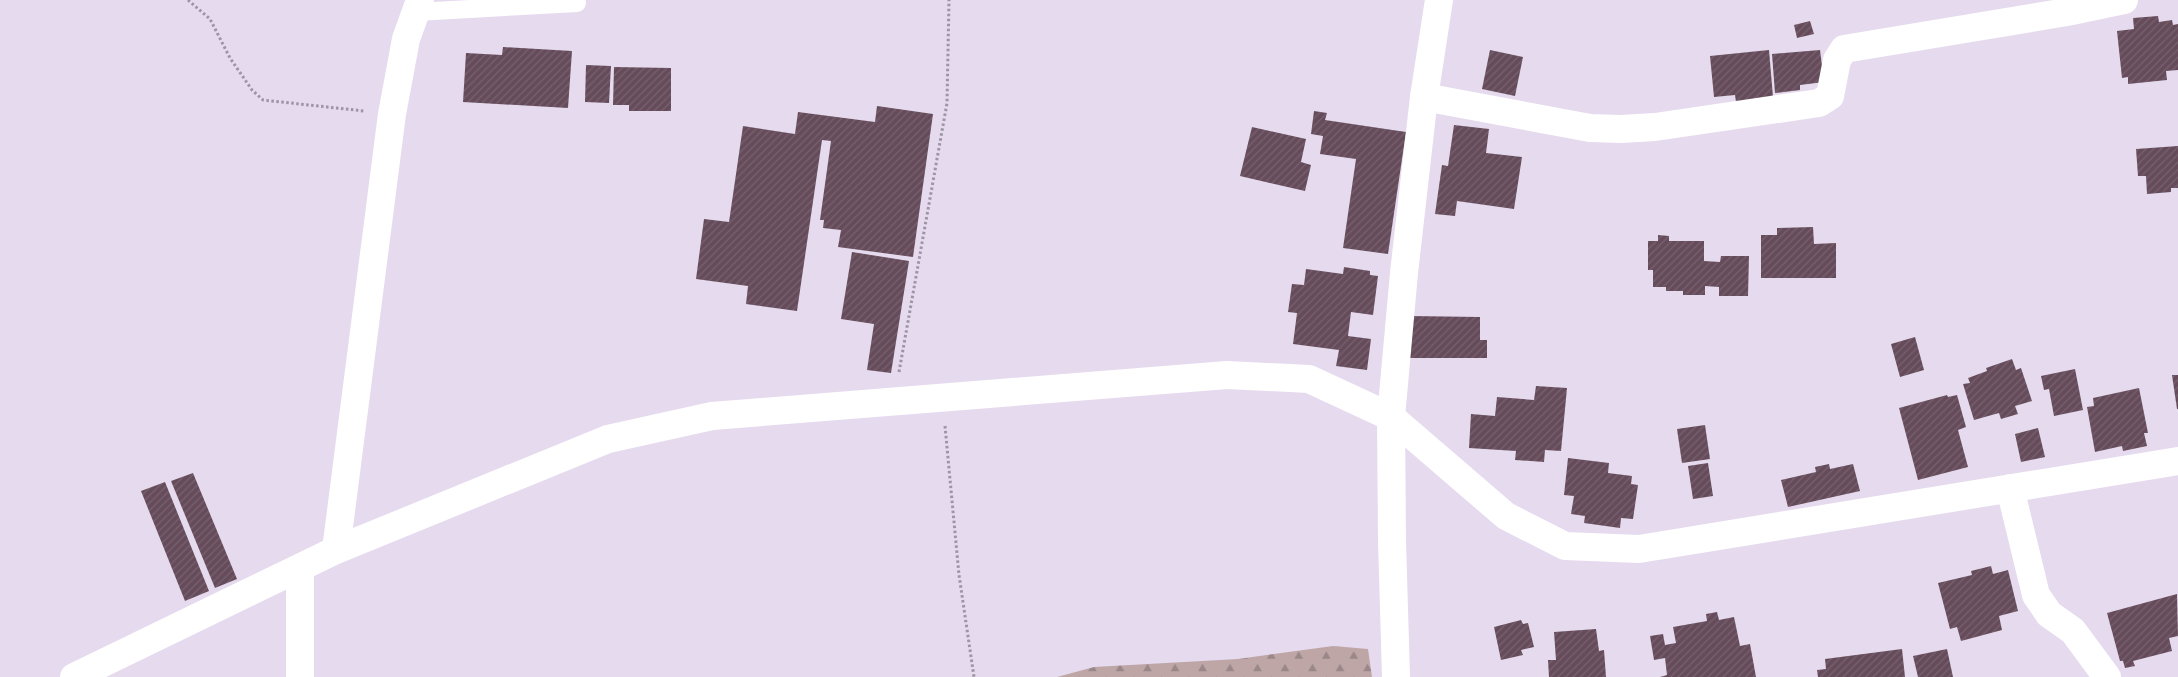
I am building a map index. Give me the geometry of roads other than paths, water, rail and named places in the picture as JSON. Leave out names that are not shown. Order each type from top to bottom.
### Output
[{"type":"street","points":[[1396,677],[1391,417],[1404,273],[1424,97],[1439,0]]},
{"type":"street","points":[[1424,97],[1590,128],[1655,127],[1819,103],[1830,96],[1836,60],[1844,49],[2067,12],[2124,0]]},
{"type":"street","points":[[336,550],[392,114],[406,39],[418,6]]},
{"type":"street","points":[[74,677],[336,550],[608,439],[712,416],[1227,375],[1310,379],[1391,417],[1506,516],[1565,546],[1639,549],[2178,461]]},
{"type":"street","points":[[2010,488],[2036,595],[2049,614],[2073,631],[2107,677]]},
{"type":"street","points":[[300,568],[300,677]]},
{"type":"lane","points":[[418,6],[577,3]]}]
